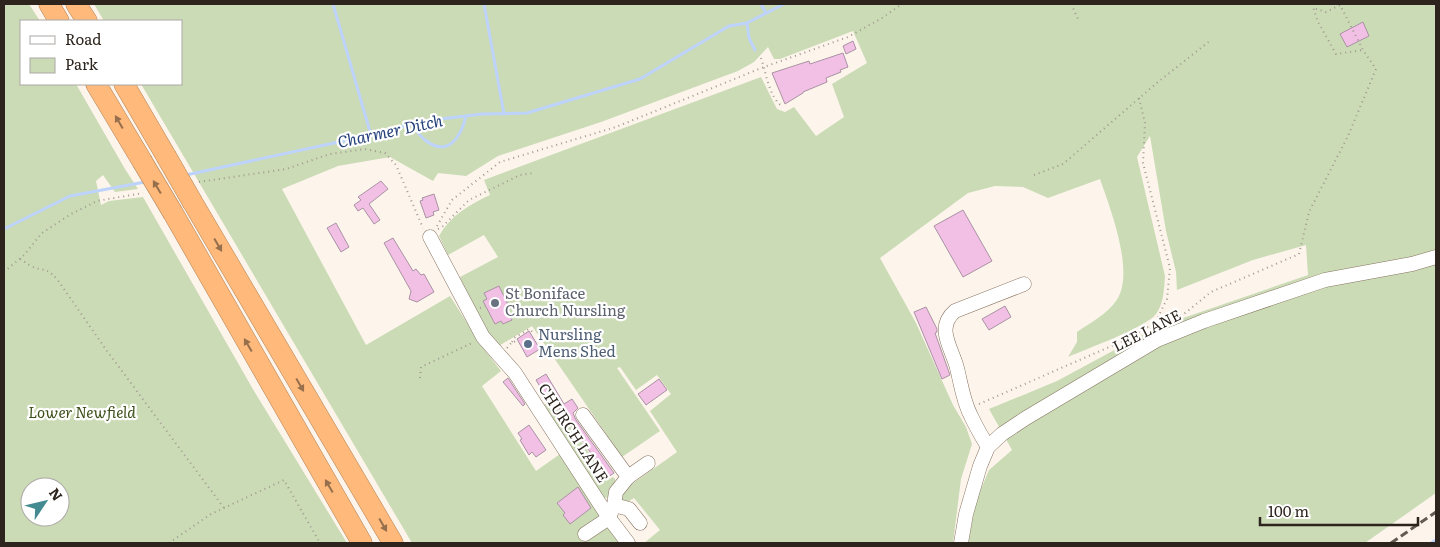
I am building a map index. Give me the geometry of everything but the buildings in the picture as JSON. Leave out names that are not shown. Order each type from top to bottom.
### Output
[{"type":"highway","points":[[49,4],[58,20]]},
{"type":"highway","points":[[76,4],[86,20]]},
{"type":"highway","points":[[97,85],[173,213],[362,543]]},
{"type":"highway","points":[[125,85],[393,543]]},
{"type":"street","name":"CHURCH LANE","points":[[430,237],[483,337],[515,374],[612,511],[628,543]]},
{"type":"street","name":"LEE LANE","points":[[962,543],[966,514],[980,466],[988,447],[1002,434],[1026,418],[1157,340],[1204,321],[1325,280],[1412,264],[1436,257]]},
{"type":"street","points":[[988,447],[968,409],[956,366],[948,347],[945,332],[948,317],[955,311],[1024,284]]},
{"type":"street","points":[[583,415],[628,477]]},
{"type":"street","points":[[612,511],[616,492],[628,477],[648,463]]},
{"type":"street","points":[[585,534],[612,511],[629,509],[640,523]]},
{"type":"path","points":[[534,173],[520,175],[468,200],[442,227],[434,231],[452,200],[500,162],[616,127],[764,67],[848,37],[882,18],[902,4]]},
{"type":"path","points":[[1071,4],[1079,21]]},
{"type":"path","points":[[1312,4],[1318,22],[1336,54],[1363,50]]},
{"type":"path","points":[[968,409],[1123,341],[1155,323],[1184,314],[1211,292],[1299,254],[1309,212],[1348,136],[1376,69],[1363,50],[1340,5],[1326,12],[1314,8]]},
{"type":"path","points":[[1034,175],[1063,164],[1139,98],[1211,40]]},
{"type":"path","points":[[762,58],[772,92],[783,107]]},
{"type":"path","points":[[1139,98],[1145,123],[1143,163],[1170,268],[1167,299],[1155,323]]},
{"type":"path","points":[[210,180],[286,169],[330,154],[365,149],[386,152],[396,165],[422,226],[430,237]]},
{"type":"path","points":[[4,272],[20,259],[42,233],[71,214],[97,200],[140,193]]},
{"type":"path","points":[[20,259],[33,267],[43,268],[51,272],[57,279],[107,351],[224,508]]},
{"type":"path","points":[[512,342],[514,338],[529,329],[535,334]]},
{"type":"path","points":[[420,378],[422,367],[483,337]]},
{"type":"path","points":[[169,543],[211,514],[284,480],[320,543]]},
{"type":"green space","name":"Lower Newfield","points":[[4,4],[29,4],[39,20],[20,20],[20,85],[77,85],[138,189],[115,192],[103,175],[96,181],[101,205],[109,201],[143,197],[254,391],[347,543],[4,543]]},
{"type":"green space","points":[[94,4],[1436,4],[1436,493],[1365,543],[968,543],[976,501],[989,470],[1012,450],[989,409],[1057,381],[1157,327],[1308,275],[1306,245],[1253,260],[1177,290],[1176,272],[1166,231],[1150,136],[1137,157],[1165,276],[1163,296],[1156,314],[1141,325],[1115,337],[1068,357],[1077,342],[1077,332],[1108,310],[1116,301],[1121,289],[1123,275],[1119,241],[1110,206],[1100,179],[1048,198],[1023,187],[995,186],[968,193],[880,258],[916,323],[953,405],[966,427],[972,444],[961,479],[953,543],[644,543],[660,530],[634,498],[624,504],[618,494],[677,452],[650,411],[671,394],[657,375],[636,390],[620,367],[617,368],[660,431],[622,457],[532,326],[497,347],[474,311],[460,277],[498,257],[484,235],[448,255],[439,236],[449,222],[461,211],[490,195],[484,180],[761,77],[777,109],[785,112],[794,107],[816,136],[844,117],[832,84],[867,63],[853,31],[780,59],[774,59],[768,47],[754,62],[738,71],[601,122],[498,156],[466,176],[438,173],[433,181],[390,157],[338,166],[282,189],[366,345],[450,296],[481,345],[501,371],[482,386],[536,471],[560,454],[621,543],[412,543],[142,85],[182,85],[182,20],[103,20]]},
{"type":"green space","points":[[552,400],[608,480],[613,477],[615,479],[615,487],[610,497],[604,498],[568,448],[571,446],[543,405]]},
{"type":"waterway","points":[[333,4],[371,135]]},
{"type":"waterway","points":[[484,4],[504,114]]},
{"type":"waterway","name":"Charmer Ditch","points":[[761,4],[766,13]]},
{"type":"waterway","name":"Charmer Ditch","points":[[186,175],[371,135],[424,121],[482,114],[527,113],[640,79],[729,26],[747,23],[784,4]]},
{"type":"waterway","points":[[747,23],[749,38],[755,50]]},
{"type":"waterway","points":[[412,125],[423,138],[433,145],[447,146],[457,138],[466,116]]},
{"type":"waterway","name":"Charmer Ditch","points":[[4,229],[70,196],[145,182]]},
{"type":"waterway","points":[[1431,543],[1436,540]]},
{"type":"railway","points":[[1391,543],[1436,512]]},
{"type":"place","name":"St Boniface Church Nursling","points":[[495,303]]},
{"type":"place","name":"Nursling Mens Shed","points":[[528,344]]}]
